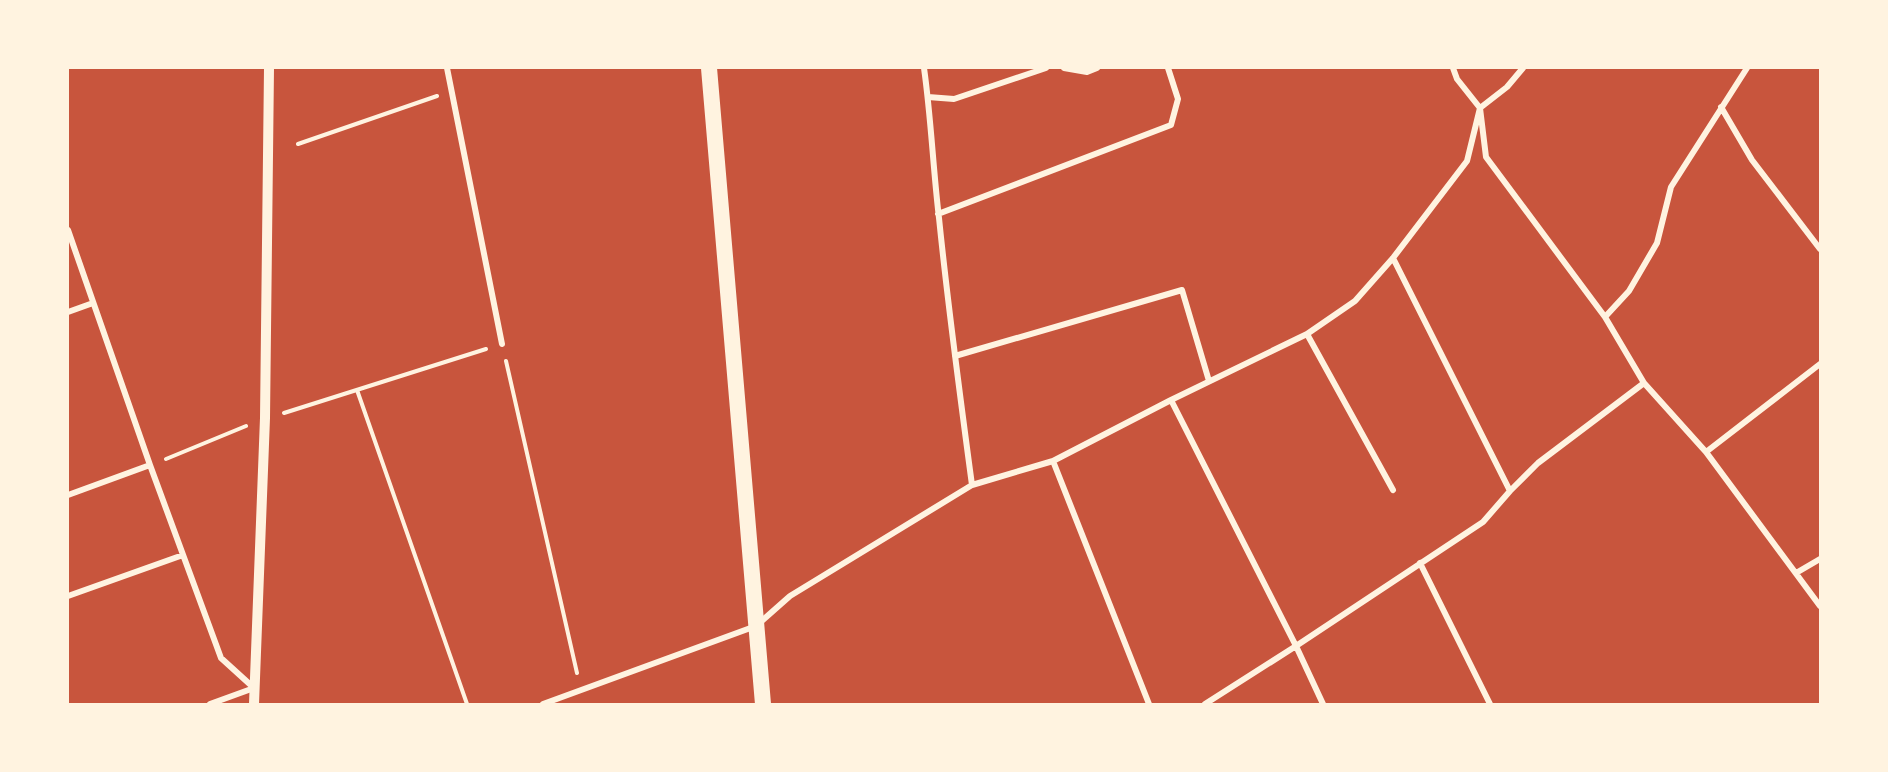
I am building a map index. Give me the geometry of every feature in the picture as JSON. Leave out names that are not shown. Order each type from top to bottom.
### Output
[{"type":"highway","points":[[709,68],[763,705]]},
{"type":"street","points":[[254,705],[265,418],[269,68]]},
{"type":"street","points":[[447,68],[502,344]]},
{"type":"street","points":[[924,68],[954,356],[972,485]]},
{"type":"street","points":[[928,97],[954,99],[1046,68]]},
{"type":"street","points":[[1064,68],[1087,72],[1097,68]]},
{"type":"street","points":[[938,214],[1171,125],[1178,99],[1168,68]]},
{"type":"street","points":[[1453,68],[1457,79],[1480,108],[1486,157],[1605,317],[1644,383],[1706,452],[1821,606]]},
{"type":"street","points":[[543,705],[756,626],[790,596],[972,485],[1053,461],[1307,334],[1355,301],[1393,258],[1467,161],[1480,108],[1507,87],[1523,68]]},
{"type":"street","points":[[1605,317],[1629,291],[1657,243],[1671,187],[1747,68]]},
{"type":"street","points":[[1721,107],[1752,160],[1821,249]]},
{"type":"street","points":[[68,230],[150,465],[221,658],[254,688]]},
{"type":"street","points":[[1393,258],[1510,491]]},
{"type":"street","points":[[954,356],[1182,290],[1209,381]]},
{"type":"street","points":[[68,312],[93,303]]},
{"type":"street","points":[[1307,334],[1393,490]]},
{"type":"street","points":[[1706,452],[1821,364]]},
{"type":"street","points":[[1205,705],[1484,522],[1538,463],[1644,383]]},
{"type":"street","points":[[1171,400],[1296,646],[1323,705]]},
{"type":"street","points":[[1053,461],[1149,705]]},
{"type":"street","points":[[68,495],[150,465]]},
{"type":"street","points":[[68,596],[183,555]]},
{"type":"street","points":[[1796,573],[1821,560]]},
{"type":"street","points":[[1420,563],[1490,705]]},
{"type":"street","points":[[210,705],[254,688]]},
{"type":"path","points":[[298,144],[452,91]]},
{"type":"path","points":[[150,465],[265,418],[502,344],[581,691]]},
{"type":"path","points":[[357,390],[466,705]]}]
